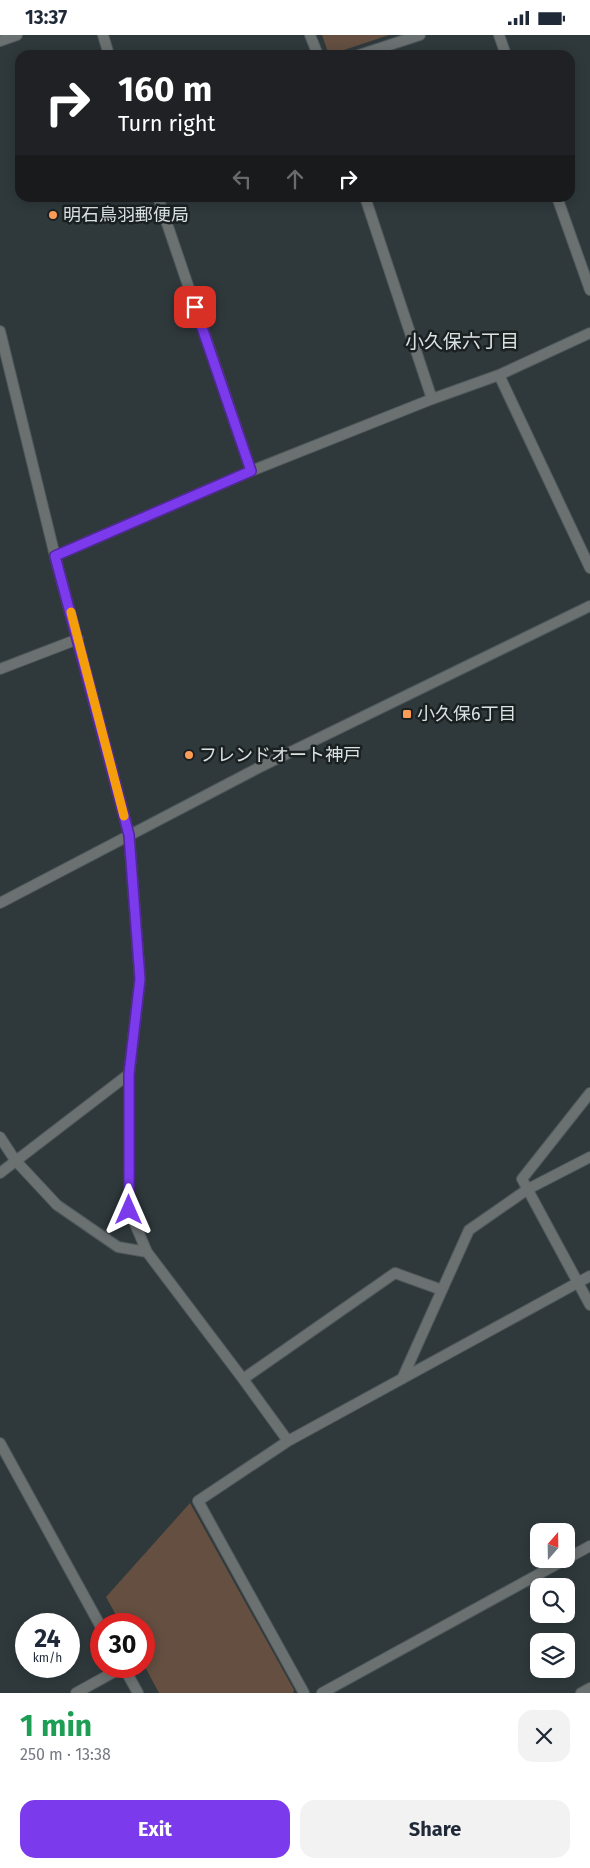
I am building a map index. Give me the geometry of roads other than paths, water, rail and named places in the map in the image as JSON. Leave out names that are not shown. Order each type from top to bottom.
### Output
[{"type":"street","points":[[0,41],[17,35]]},
{"type":"street","points":[[103,35],[108,50]]},
{"type":"street","points":[[310,35],[316,50]]},
{"type":"street","points":[[374,50],[420,35]]},
{"type":"street","points":[[499,35],[504,50]]},
{"type":"street","points":[[160,202],[251,471]]},
{"type":"street","points":[[367,202],[432,399]]},
{"type":"street","points":[[559,202],[590,290]]},
{"type":"street","points":[[0,331],[55,556],[129,835],[140,979],[129,1074],[129,1210],[147,1252],[288,1441]]},
{"type":"street","points":[[55,556],[251,471],[432,399],[499,375],[590,333]]},
{"type":"street","points":[[499,375],[590,568]]},
{"type":"street","points":[[0,903],[262,765],[590,606]]},
{"type":"street","points":[[0,669],[78,639]]},
{"type":"street","points":[[0,1173],[129,1074]]},
{"type":"street","points":[[590,1093],[522,1179],[590,1305]]},
{"type":"street","points":[[0,1137],[15,1161],[57,1205],[118,1247],[147,1252]]},
{"type":"street","points":[[402,1379],[469,1230],[528,1189],[590,1157]]},
{"type":"street","points":[[243,1379],[395,1273],[442,1290]]},
{"type":"street","points":[[304,1693],[198,1501],[288,1441],[590,1276]]},
{"type":"street","points":[[0,1443],[93,1613]]},
{"type":"street","points":[[322,1693],[590,1546]]},
{"type":"street","points":[[76,1693],[103,1678]]},
{"type":"street","points":[[129,1678],[138,1693]]},
{"type":"street","points":[[581,1693],[590,1688]]},
{"type":"place","name":"明石鳥羽郵便局","points":[[53,215]]},
{"type":"place","name":"小久保6丁目","points":[[407,714]]},
{"type":"place","name":"フレンドオート神戸","points":[[189,755]]},
{"type":"district","name":"小久保六丁目","points":[[462,341]]}]
